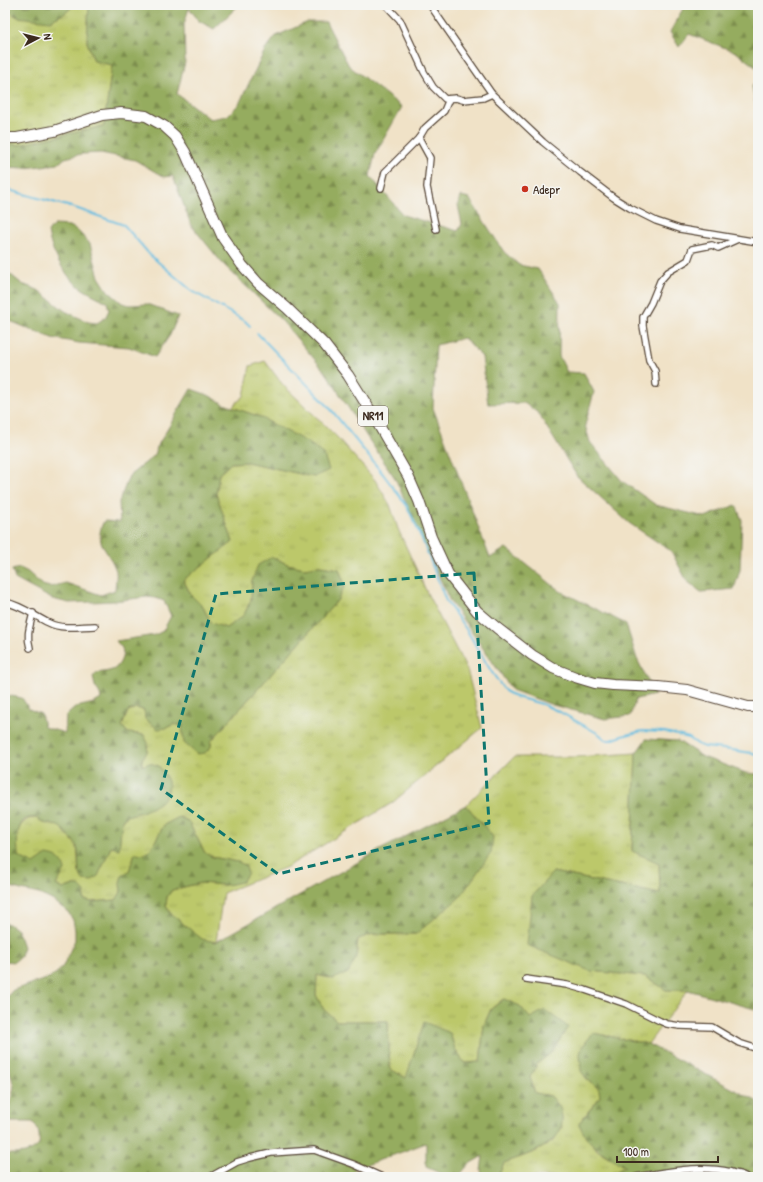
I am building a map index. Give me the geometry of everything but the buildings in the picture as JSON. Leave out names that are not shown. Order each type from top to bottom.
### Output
[{"type":"highway","name":"NR11","points":[[5,138],[17,138],[54,131],[102,115],[121,113],[146,116],[164,126],[175,136],[186,152],[222,238],[242,265],[258,283],[287,308],[324,344],[348,375],[408,476],[419,501],[431,537],[448,574],[477,611],[532,654],[553,668],[575,677],[595,683],[687,690],[748,707],[758,708]]},
{"type":"street","points":[[386,5],[400,20],[424,72],[433,87],[445,99],[456,98],[463,100],[483,98],[492,94]]},
{"type":"street","points":[[430,5],[492,94],[543,142],[580,172],[630,208],[656,221],[680,229],[758,242]]},
{"type":"street","points":[[381,188],[385,172],[419,138],[425,128],[444,110],[449,99]]},
{"type":"street","points":[[419,138],[430,158],[427,187],[436,229]]},
{"type":"street","points":[[656,384],[655,371],[649,360],[643,326],[643,316],[651,303],[660,281],[668,272],[688,260],[692,249],[712,245],[718,248],[738,239]]},
{"type":"street","points":[[5,602],[17,605],[50,624],[59,626],[96,626]]},
{"type":"street","points":[[30,648],[28,632],[33,613]]},
{"type":"street","points":[[526,979],[586,990],[626,1004],[667,1024],[712,1027],[740,1043],[758,1049]]},
{"type":"street","points":[[210,1177],[237,1162],[250,1158],[271,1153],[314,1150],[353,1164],[382,1177]]},
{"type":"street","points":[[636,1177],[673,1170],[698,1168],[722,1170],[746,1177]]},
{"type":"highlighted area","points":[[474,573],[489,823],[278,874],[161,789],[216,594]]},
{"type":"green space","points":[[5,5],[74,5],[65,13],[50,21],[18,17],[5,9]]},
{"type":"green space","points":[[74,5],[89,5],[87,42],[94,61],[112,65],[104,126],[18,145],[5,143],[5,9],[18,17],[65,13]]},
{"type":"green space","points":[[89,5],[239,5],[214,29],[199,21],[189,8],[184,24],[185,62],[177,94],[210,119],[227,116],[239,104],[265,50],[276,36],[308,22],[326,22],[349,66],[402,107],[375,154],[370,176],[403,215],[458,231],[462,224],[458,205],[461,196],[469,198],[504,252],[519,265],[538,269],[560,303],[559,356],[567,372],[584,373],[594,392],[585,425],[590,442],[622,481],[656,505],[705,517],[736,505],[742,520],[740,570],[734,589],[701,592],[687,581],[671,551],[629,523],[577,476],[538,413],[524,403],[488,404],[482,357],[464,338],[436,345],[433,408],[490,558],[506,548],[560,591],[626,624],[637,659],[655,695],[636,699],[630,716],[605,719],[553,705],[512,690],[450,601],[395,478],[327,374],[283,322],[222,263],[191,225],[173,176],[164,177],[135,160],[101,153],[82,154],[65,158],[58,164],[25,168],[5,167],[5,143],[18,145],[104,126],[112,65],[94,61],[87,42]]},
{"type":"green space","points":[[685,5],[758,5],[758,69],[736,52],[689,34],[679,47],[670,32]]},
{"type":"green space","points":[[758,77],[758,104],[755,103],[752,86]]},
{"type":"green space","points":[[54,225],[70,226],[77,230],[90,244],[99,277],[108,291],[122,303],[130,305],[147,304],[178,316],[170,335],[155,357],[129,347],[79,343],[52,338],[5,319],[5,270],[22,284],[38,290],[65,311],[88,322],[97,323],[105,318],[109,310],[107,302],[77,285],[58,261],[49,239],[48,232]]},
{"type":"green space","points":[[265,361],[283,385],[336,436],[375,480],[390,505],[398,529],[428,595],[467,670],[482,728],[392,803],[287,867],[223,893],[216,942],[202,940],[170,913],[166,905],[167,897],[172,890],[200,883],[226,885],[238,862],[212,857],[205,853],[188,821],[180,817],[164,825],[151,849],[144,854],[135,853],[129,871],[120,883],[121,892],[117,900],[92,902],[84,900],[71,886],[63,889],[56,885],[65,870],[34,864],[19,857],[17,848],[18,830],[28,819],[37,818],[44,823],[60,826],[77,846],[79,873],[98,875],[111,847],[119,848],[122,821],[128,815],[144,811],[142,759],[147,752],[144,735],[128,733],[122,726],[128,711],[136,708],[144,710],[166,728],[174,724],[183,726],[211,747],[211,741],[337,601],[345,585],[339,569],[320,566],[304,568],[287,564],[272,557],[252,581],[251,600],[244,615],[226,628],[211,624],[203,607],[191,595],[183,579],[233,542],[216,494],[219,474],[231,463],[247,462],[314,477],[260,417],[232,407],[244,396],[250,366]]},
{"type":"green space","points":[[191,389],[208,395],[224,404],[260,417],[309,443],[324,455],[329,470],[314,477],[247,462],[231,463],[219,474],[216,494],[233,542],[183,580],[191,595],[203,607],[211,623],[226,628],[244,615],[251,600],[252,581],[258,565],[272,557],[287,564],[304,568],[320,566],[339,569],[345,585],[337,601],[211,741],[211,747],[205,753],[197,754],[184,743],[182,726],[174,724],[166,728],[158,729],[145,719],[144,710],[136,708],[128,711],[122,726],[128,733],[144,735],[148,743],[147,752],[142,759],[142,766],[150,763],[159,766],[169,785],[166,795],[159,803],[149,809],[128,816],[122,820],[119,849],[111,847],[98,876],[91,881],[83,880],[79,872],[78,852],[75,843],[68,834],[59,827],[44,823],[36,818],[29,818],[24,821],[18,831],[17,845],[19,857],[34,864],[47,855],[57,858],[61,861],[65,870],[56,885],[63,889],[71,886],[79,886],[85,892],[84,900],[92,902],[116,900],[121,892],[120,883],[122,875],[129,871],[135,853],[144,854],[151,849],[164,825],[179,817],[188,821],[205,853],[212,857],[238,862],[245,865],[248,873],[242,882],[226,885],[200,883],[172,890],[167,897],[166,905],[170,913],[202,939],[216,942],[378,851],[466,805],[493,837],[491,853],[460,897],[416,934],[373,934],[358,939],[356,958],[348,973],[333,979],[317,975],[316,995],[324,1010],[337,1021],[388,1021],[390,1069],[406,1078],[424,1022],[450,1033],[455,1049],[464,1063],[480,1062],[484,1025],[491,1009],[504,999],[520,1006],[530,1018],[545,1010],[568,1027],[552,1052],[538,1063],[530,1077],[535,1093],[551,1096],[559,1107],[562,1122],[559,1132],[553,1140],[545,1146],[504,1163],[498,1177],[483,1177],[481,1171],[483,1156],[469,1164],[458,1177],[442,1174],[426,1167],[426,1143],[353,1170],[353,1177],[5,1177],[5,1154],[31,1151],[39,1145],[39,1133],[33,1122],[6,1122],[5,1119],[5,1111],[9,1106],[14,1087],[10,1071],[5,1063],[5,999],[13,990],[49,978],[57,973],[63,966],[75,940],[75,930],[73,920],[68,912],[54,901],[39,894],[5,885],[5,695],[22,698],[29,709],[41,714],[44,727],[65,733],[66,716],[69,713],[76,707],[94,703],[101,699],[93,677],[96,673],[115,669],[119,664],[123,651],[116,641],[155,635],[163,631],[171,616],[164,601],[156,598],[147,597],[114,601],[69,603],[52,599],[15,579],[12,570],[20,568],[28,572],[42,585],[50,587],[66,583],[101,595],[115,590],[116,571],[103,547],[100,535],[104,521],[120,522],[119,502],[129,476],[155,455],[157,447]]},
{"type":"green space","points":[[646,739],[678,741],[703,757],[746,773],[758,774],[758,1010],[688,990],[666,990],[645,976],[590,971],[527,945],[532,896],[553,872],[660,894],[659,863],[632,851],[636,753]]},
{"type":"green space","points":[[636,753],[632,850],[659,863],[660,894],[553,872],[590,971],[645,976],[666,990],[688,990],[648,1044],[593,1033],[586,1078],[599,1089],[600,1097],[579,1123],[597,1150],[625,1167],[604,1177],[498,1177],[504,1163],[537,1151],[553,1141],[562,1127],[551,1096],[535,1093],[529,1077],[538,1063],[552,1052],[520,1006],[503,999],[491,1009],[484,1025],[480,1062],[464,1063],[455,1049],[450,1033],[406,1078],[390,1069],[388,1021],[337,1021],[324,1010],[316,995],[317,975],[333,979],[356,958],[358,939],[373,934],[416,934],[493,837],[466,805],[514,757],[575,757]]},
{"type":"green space","points":[[5,923],[17,930],[23,947],[21,956],[14,962],[5,961]]},
{"type":"green space","points":[[593,1033],[648,1044],[758,1102],[758,1177],[604,1177],[625,1167],[598,1149],[586,1137],[579,1123],[600,1097],[599,1089],[586,1078],[581,1071],[580,1054],[582,1047]]},
{"type":"waterway","points":[[5,189],[75,208],[124,225],[150,255],[192,291],[245,321],[250,326]]},
{"type":"waterway","points":[[257,333],[329,407],[407,506],[422,539],[446,601],[466,629],[491,671],[505,691],[516,697],[542,704],[560,712],[599,734],[606,740],[611,740],[642,731],[665,732],[689,738],[705,747],[758,754]]},
{"type":"place","name":"Adepr","points":[[525,189]]}]
